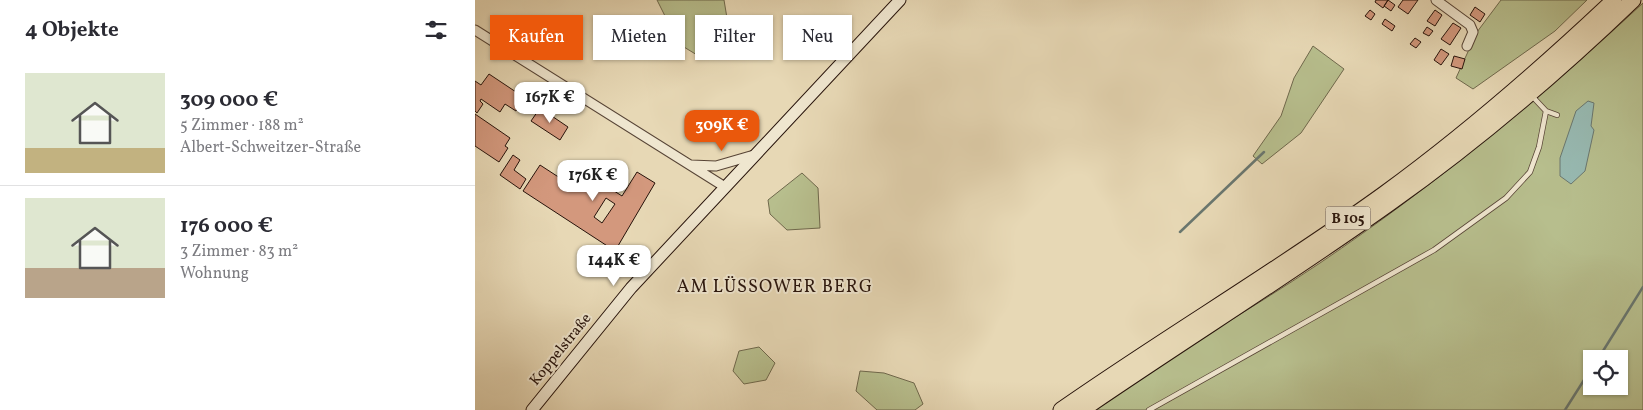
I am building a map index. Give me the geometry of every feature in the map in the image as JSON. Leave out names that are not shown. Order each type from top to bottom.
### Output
[{"type":"highway","name":"B 105","points":[[1061,410],[1383,194],[1488,113],[1614,0]]},
{"type":"highway","name":"B 105","points":[[1082,410],[1392,202],[1531,94],[1633,0]]},
{"type":"street","name":"Koppelstraße","points":[[532,410],[607,316],[754,154],[900,0]]},
{"type":"street","points":[[1436,0],[1470,25],[1473,32],[1467,46]]},
{"type":"street","points":[[475,30],[725,187]]},
{"type":"street","points":[[691,165],[717,166],[754,154]]},
{"type":"lane","points":[[1531,94],[1546,111],[1557,115]]},
{"type":"lane","points":[[1149,410],[1434,250],[1506,198],[1529,172],[1539,147],[1546,111]]},
{"type":"green space","points":[[657,0],[724,0],[726,15],[695,15],[695,54],[685,48],[685,15],[664,15]]},
{"type":"green space","points":[[1501,0],[1587,0],[1555,31],[1473,89],[1456,78],[1477,32]]},
{"type":"green space","points":[[1643,3],[1643,410],[1092,410],[1148,372],[1320,263],[1363,233],[1487,139]]},
{"type":"green space","points":[[1313,46],[1344,69],[1301,133],[1262,164],[1253,156],[1281,116],[1294,78]]},
{"type":"green space","points":[[802,173],[818,188],[820,228],[787,230],[770,214],[768,200]]},
{"type":"green space","points":[[759,347],[775,363],[766,380],[744,384],[733,371],[739,351]]},
{"type":"green space","points":[[860,371],[884,373],[914,383],[923,404],[915,410],[877,410],[856,391]]},
{"type":"water","points":[[1588,101],[1594,103],[1591,126],[1594,130],[1585,171],[1571,184],[1560,176],[1560,158],[1576,111]]},
{"type":"building","points":[[1376,0],[1388,0],[1383,8],[1375,2]]},
{"type":"building","points":[[1388,0],[1395,5],[1391,11],[1384,6]]},
{"type":"building","points":[[1403,0],[1418,0],[1408,14],[1398,7]]},
{"type":"building","points":[[1475,7],[1485,14],[1480,22],[1470,15]]},
{"type":"building","points":[[1370,10],[1375,14],[1371,20],[1365,16]]},
{"type":"building","points":[[1435,10],[1442,15],[1435,26],[1427,21]]},
{"type":"building","points":[[1385,19],[1395,26],[1392,31],[1382,24]]},
{"type":"building","points":[[1453,23],[1461,28],[1450,45],[1441,39]]},
{"type":"building","points":[[1427,27],[1433,31],[1429,36],[1423,33]]},
{"type":"building","points":[[1415,38],[1421,42],[1416,48],[1410,44]]},
{"type":"building","points":[[1441,49],[1449,54],[1441,65],[1434,60]]},
{"type":"building","points":[[1454,56],[1465,59],[1462,69],[1451,66]]},
{"type":"building","points":[[489,74],[525,98],[516,111],[505,104],[500,112],[481,99],[480,101],[483,104],[477,113],[475,111],[475,81],[481,85]]},
{"type":"building","points":[[540,108],[568,127],[560,140],[531,121]]},
{"type":"building","points":[[475,114],[510,138],[505,146],[508,148],[499,162],[475,146]]},
{"type":"building","points":[[513,155],[520,160],[514,170],[526,179],[520,189],[500,175]]},
{"type":"building","points":[[540,165],[580,191],[585,183],[579,179],[583,173],[603,170],[609,174],[612,170],[620,175],[611,189],[622,196],[637,172],[655,183],[615,251],[523,191]],"holes":[[[606,198],[615,204],[602,223],[594,217]]]},
{"type":"waterway","points":[[1180,232],[1264,152]]},
{"type":"waterway","points":[[1604,350],[1643,287]]},
{"type":"waterway","points":[[1565,410],[1583,382]]},
{"type":"district","name":"AM LÜSSOWER BERG","points":[[775,286]]}]
